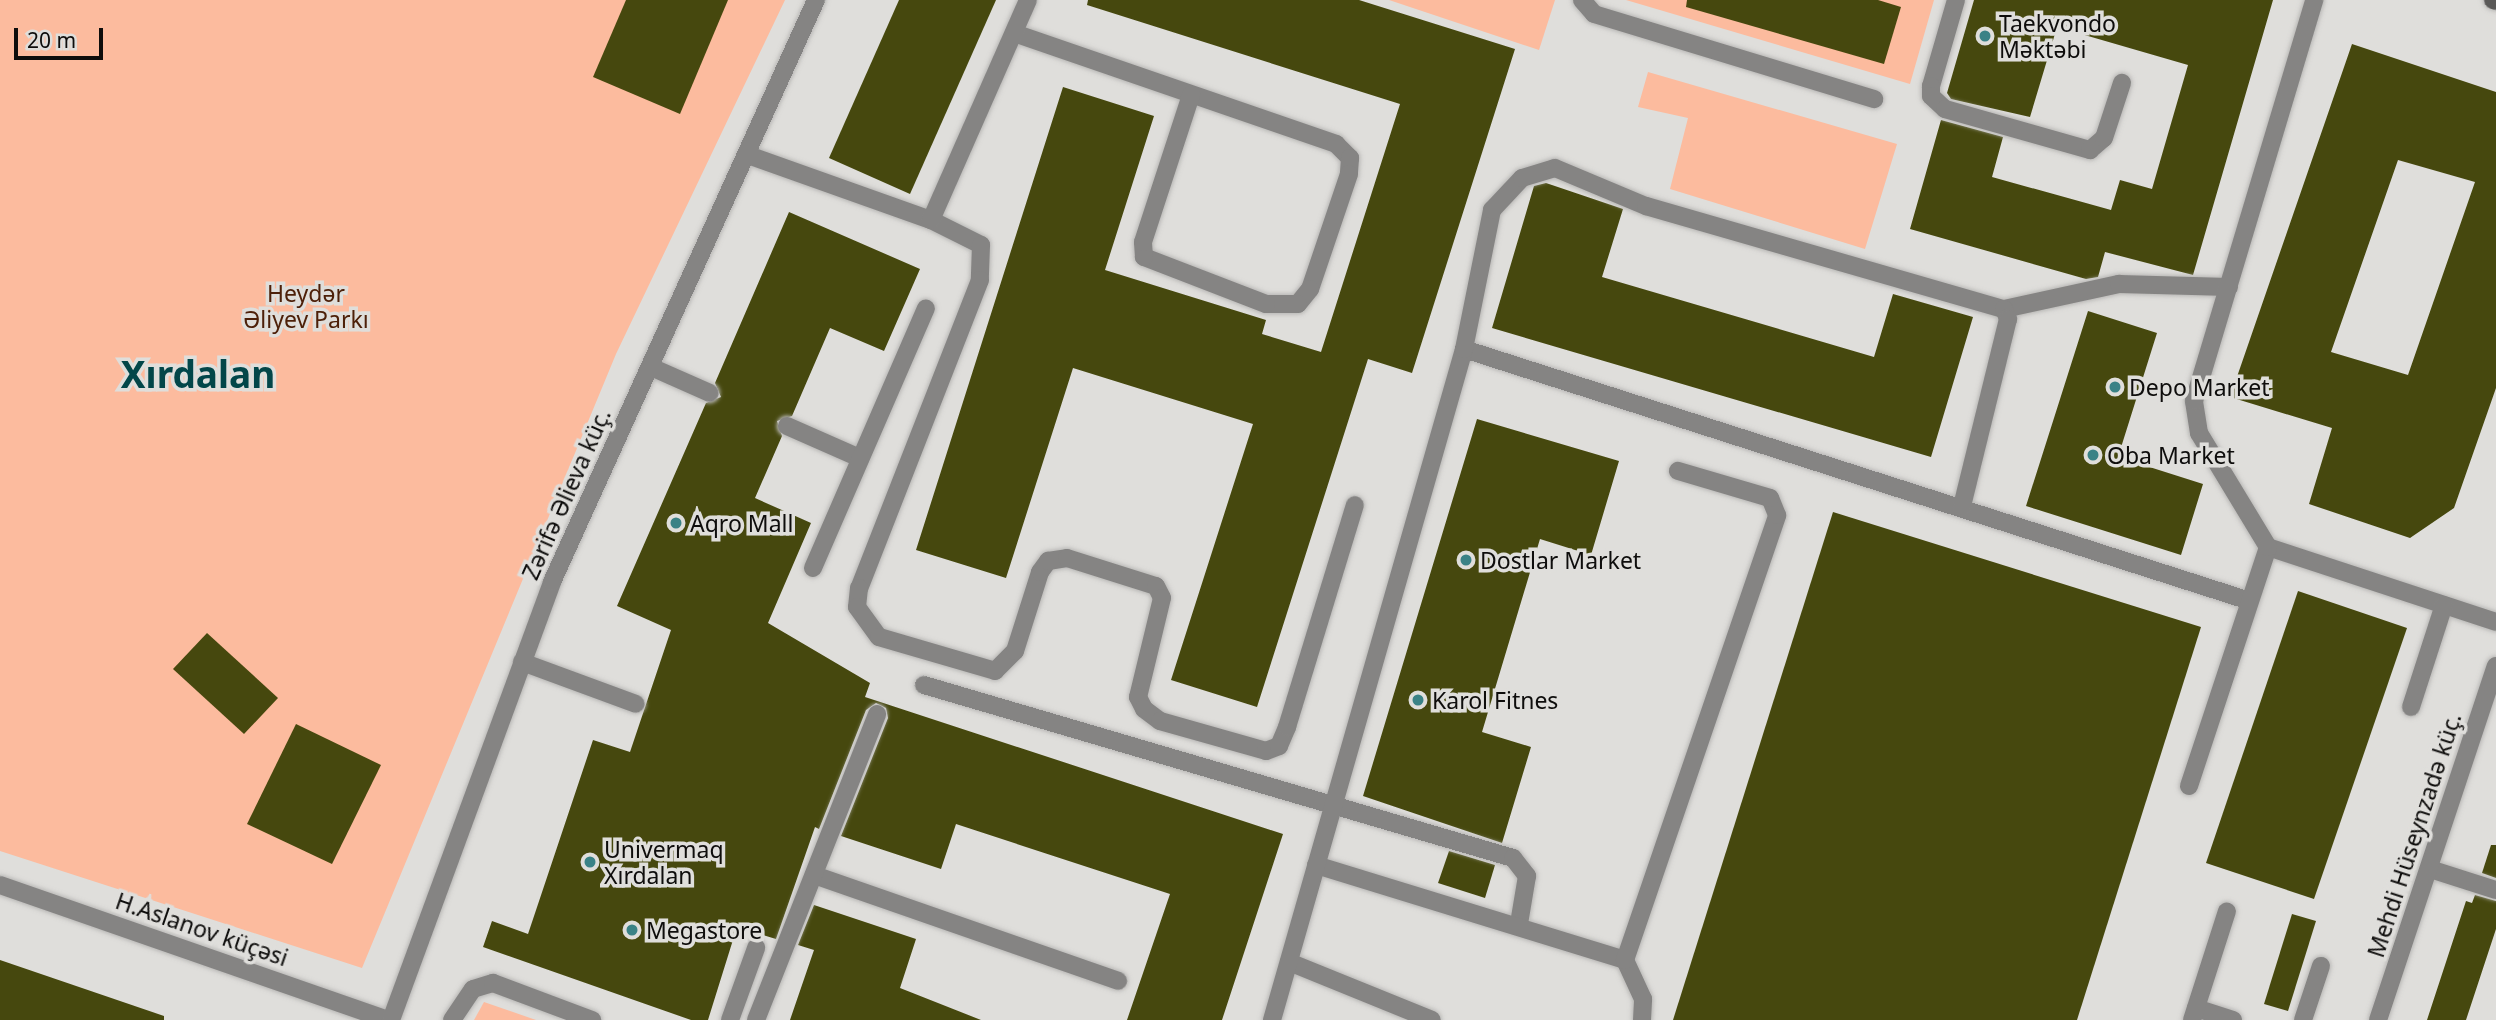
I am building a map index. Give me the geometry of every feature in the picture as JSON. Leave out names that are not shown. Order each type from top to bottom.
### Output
[{"type":"street","name":"Zərifə Əlieva küç.","points":[[389,1020],[522,662],[816,0]]},
{"type":"street","points":[[931,220],[1028,0]]},
{"type":"street","points":[[1583,0],[1594,14],[1874,99]]},
{"type":"street","points":[[1956,0],[1931,86],[1931,96],[1945,109],[2090,150],[2104,138],[2122,83]]},
{"type":"street","points":[[2314,0],[2228,287],[2194,414],[2268,547],[2496,622]]},
{"type":"street","points":[[1014,33],[1336,144],[1350,158],[1310,289],[1298,304],[1266,304],[1144,257],[1143,242],[1191,95]]},
{"type":"street","points":[[748,155],[931,220],[981,245],[983,259],[859,588],[857,607],[879,638],[996,671],[1015,651],[1040,572],[1048,561],[1067,558],[1156,586],[1162,598],[1139,697],[1144,709],[1160,720],[1266,751],[1279,746],[1287,727],[1355,505]]},
{"type":"street","points":[[1272,1020],[1464,349],[1492,210],[1522,177],[1555,168],[1646,206],[2004,309],[2119,284],[2228,287]]},
{"type":"street","points":[[813,568],[926,308]]},
{"type":"street","points":[[1962,506],[2008,319],[2004,309]]},
{"type":"street","points":[[1464,349],[1962,506],[2250,601]]},
{"type":"street","points":[[651,367],[710,393]]},
{"type":"street","points":[[787,426],[860,458]]},
{"type":"street","points":[[1642,1020],[1643,999],[1625,960],[1777,515],[1770,498],[1678,471]]},
{"type":"street","points":[[2189,786],[2268,547]]},
{"type":"street","points":[[2411,707],[2444,605]]},
{"type":"street","points":[[522,662],[636,704]]},
{"type":"street","name":"Mehdi Hüseynzadə küç.","points":[[2378,1020],[2496,666]]},
{"type":"street","points":[[924,685],[1332,810],[1513,858],[1527,876],[1519,924]]},
{"type":"street","points":[[756,1020],[877,714]]},
{"type":"street","points":[[1316,865],[1519,924],[1625,960]]},
{"type":"street","points":[[2430,869],[2496,890]]},
{"type":"street","points":[[814,875],[1118,981]]},
{"type":"street","name":"H.Aslanov küçəsi","points":[[0,885],[389,1020]]},
{"type":"street","points":[[2227,911],[2194,1014],[2233,1020]]},
{"type":"street","points":[[730,1020],[756,948]]},
{"type":"street","points":[[1289,962],[1432,1020]]},
{"type":"street","points":[[2303,1020],[2321,965]]},
{"type":"street","points":[[452,1020],[473,989],[493,983],[592,1020]]},
{"type":"green space","name":"Heydər Əliyev Parkı","points":[[0,0],[785,0],[616,354],[362,968],[0,851]]},
{"type":"green space","points":[[1389,0],[1555,0],[1539,50]]},
{"type":"green space","points":[[1626,0],[1934,0],[1910,84]]},
{"type":"green space","points":[[1648,72],[1897,144],[1865,249],[1670,189],[1688,118],[1638,107]]},
{"type":"green space","points":[[484,1002],[536,1020],[474,1020]]},
{"type":"building","points":[[626,0],[728,0],[680,114],[593,77]]},
{"type":"building","points":[[899,0],[996,0],[910,194],[829,158]]},
{"type":"building","points":[[1088,0],[1359,0],[1515,49],[1412,373],[1368,359],[1257,707],[1171,680],[1253,424],[1073,368],[1006,578],[916,550],[1063,87],[1154,116],[1105,270],[1266,320],[1262,334],[1321,352],[1400,104],[1087,5]]},
{"type":"building","points":[[1687,0],[1878,0],[1901,7],[1884,64],[1686,7]]},
{"type":"building","points":[[1974,0],[2273,0],[2193,275],[2105,252],[2098,277],[2086,279],[1910,229],[1941,120],[2003,137],[1992,177],[2111,210],[2120,180],[2152,189],[2188,65],[2057,27],[2030,117],[1951,99],[1947,93]]},
{"type":"building","points":[[2352,44],[2496,92],[2496,388],[2454,508],[2410,538],[2309,504],[2332,428],[2230,397]],"holes":[[[2398,160],[2475,182],[2408,375],[2331,352]]]},
{"type":"building","points":[[1546,183],[1623,209],[1602,277],[1874,357],[1893,294],[1973,317],[1931,457],[1492,328],[1534,186]]},
{"type":"building","points":[[789,212],[920,269],[884,351],[830,328],[792,416],[777,421],[782,436],[755,498],[811,523],[768,623],[870,683],[865,697],[1283,834],[1222,1020],[1127,1020],[1170,894],[956,824],[941,869],[841,836],[888,718],[886,708],[876,703],[866,710],[819,829],[815,827],[776,939],[737,927],[708,1020],[691,1020],[483,947],[492,921],[528,934],[593,740],[630,752],[671,630],[617,606],[706,403],[721,397],[715,383]]},
{"type":"building","points":[[2088,311],[2157,333],[2118,457],[2203,484],[2181,555],[2026,506]]},
{"type":"building","points":[[1477,419],[1619,461],[1591,555],[1540,539],[1482,732],[1531,747],[1502,843],[1363,796]]},
{"type":"building","points":[[1833,512],[2201,627],[2077,1020],[1673,1020]]},
{"type":"building","points":[[2298,591],[2407,628],[2314,899],[2206,863]]},
{"type":"building","points":[[207,633],[278,698],[244,734],[173,669]]},
{"type":"building","points":[[296,724],[381,765],[332,864],[247,824]]},
{"type":"building","points":[[2491,845],[2496,845],[2496,878],[2482,873]]},
{"type":"building","points":[[1449,851],[1495,865],[1485,898],[1438,883]]},
{"type":"building","points":[[2475,895],[2496,901],[2496,929],[2466,1020],[2427,1020],[2466,901],[2472,903]]},
{"type":"building","points":[[814,905],[916,939],[900,988],[981,1020],[790,1020],[814,950],[798,945]]},
{"type":"building","points":[[2292,914],[2316,921],[2288,1011],[2264,1004]]},
{"type":"building","points":[[0,960],[164,1016],[164,1020],[0,1020]]},
{"type":"place","name":"Taekvondo Məktəbi","points":[[1985,36]]},
{"type":"place","name":"Depo Market","points":[[2115,387]]},
{"type":"place","name":"Oba Market","points":[[2093,455]]},
{"type":"place","name":"Aqro Mall","points":[[676,523]]},
{"type":"place","name":"Dostlar Market","points":[[1466,560]]},
{"type":"place","name":"Karol Fitnes","points":[[1418,700]]},
{"type":"place","name":"Univermaq Xırdalan","points":[[590,862]]},
{"type":"place","name":"Megastore","points":[[632,930]]},
{"type":"district","name":"Xırdalan","points":[[198,374]]}]
